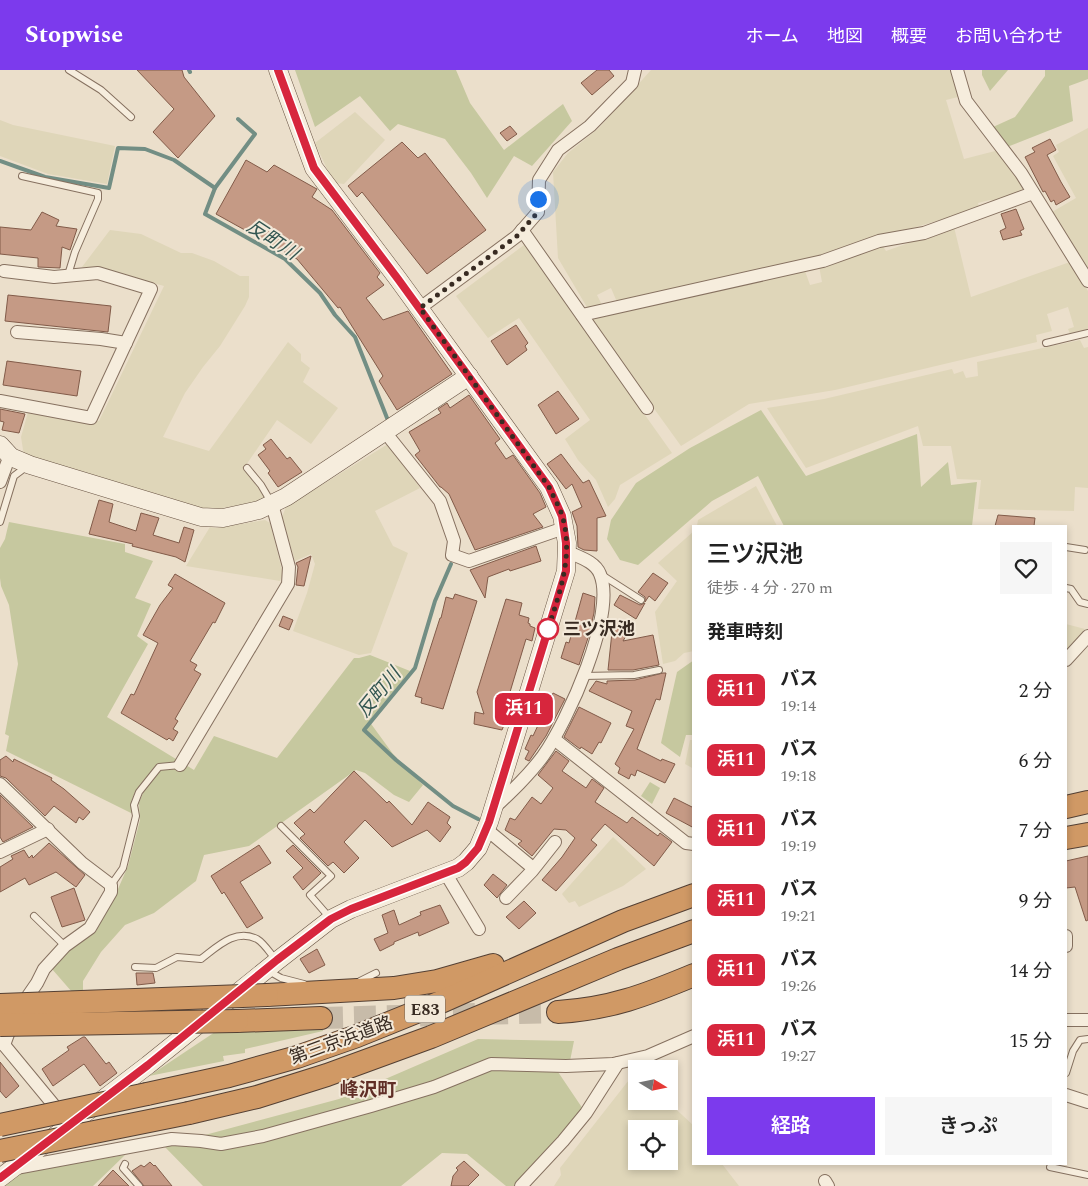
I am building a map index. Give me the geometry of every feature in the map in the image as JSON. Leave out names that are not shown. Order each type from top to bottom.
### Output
[{"type":"highway","points":[[1067,807],[1088,802]]},
{"type":"highway","name":"E83","points":[[0,1005],[267,995],[394,988],[437,981],[502,962],[621,915],[679,894],[692,893]]},
{"type":"highway","name":"第三京浜道路","points":[[0,1125],[230,1076],[297,1057],[357,1036],[441,1002],[623,921],[692,894]]},
{"type":"highway","name":"第三京浜道路","points":[[4,1166],[189,1113],[257,1097],[327,1075],[431,1037],[618,959],[692,932]]},
{"type":"highway","points":[[558,1012],[615,1005],[692,976]]},
{"type":"highway","points":[[1,1036],[237,1021],[321,1018]]},
{"type":"highway","points":[[0,1121],[42,1116]]},
{"type":"street","points":[[4,1166],[70,1125],[331,919],[351,909],[446,874],[466,862],[478,848],[493,810],[566,571],[562,516],[549,487],[420,308],[314,168],[278,70]]},
{"type":"street","points":[[420,308],[522,230],[538,212],[539,180],[558,150],[590,126],[632,83],[635,70]]},
{"type":"street","points":[[957,70],[966,101],[1006,152],[1088,280]]},
{"type":"street","points":[[582,315],[823,261],[879,241],[924,233],[1033,193]]},
{"type":"street","points":[[522,230],[647,408]]},
{"type":"street","points":[[0,400],[91,418],[151,289],[98,273],[54,277],[4,271]]},
{"type":"street","points":[[17,332],[126,343]]},
{"type":"street","points":[[0,482],[5,450],[30,465],[201,517],[223,518],[259,510],[286,497],[469,376]]},
{"type":"street","points":[[385,432],[440,501],[454,541],[452,555],[469,561],[564,528]]},
{"type":"street","points":[[180,765],[288,584],[289,568],[272,504]]},
{"type":"street","points":[[493,810],[514,790],[542,757],[554,739],[593,650],[602,616],[605,590],[600,574],[594,564],[566,551]]},
{"type":"street","points":[[1067,659],[1088,636]]},
{"type":"street","points":[[554,739],[686,843],[692,844]]},
{"type":"street","points":[[0,784],[82,863],[111,885],[111,892],[90,928],[65,946],[44,969],[37,983],[1,1036],[70,1125]]},
{"type":"street","points":[[0,852],[48,829]]},
{"type":"street","points":[[486,829],[534,868]]},
{"type":"street","points":[[506,898],[555,842]]},
{"type":"street","points":[[446,874],[479,928]]},
{"type":"street","points":[[1067,1020],[1088,1020]]},
{"type":"street","points":[[4,1166],[139,1150],[172,1139],[201,1140],[221,1144],[263,1136],[434,1087],[491,1064],[566,1066],[618,1063],[648,1056],[692,1037]]},
{"type":"street","points":[[522,1186],[563,1142],[586,1113],[618,1063]]},
{"type":"street","points":[[1067,1095],[1088,1102]]},
{"type":"lane","points":[[69,70],[101,90],[131,117]]},
{"type":"lane","points":[[22,176],[98,193],[98,199],[75,252],[68,275]]},
{"type":"lane","points":[[1046,343],[1088,333]]},
{"type":"lane","points":[[0,522],[14,476],[30,465]]},
{"type":"lane","points":[[247,468],[261,485],[272,504]]},
{"type":"lane","points":[[1067,547],[1085,550]]},
{"type":"lane","points":[[600,574],[641,600]]},
{"type":"lane","points":[[1067,588],[1071,589],[1080,602],[1088,604]]},
{"type":"lane","points":[[583,676],[634,675],[659,670]]},
{"type":"lane","points":[[111,885],[123,868],[136,816],[134,804],[139,792],[159,768],[180,765]]},
{"type":"lane","points":[[281,826],[331,876],[310,895],[331,919]]},
{"type":"lane","points":[[34,916],[65,946]]},
{"type":"lane","points":[[135,967],[156,968],[177,956],[201,960],[228,938],[241,936],[257,939],[280,978],[320,988],[353,985],[376,973]]},
{"type":"lane","points":[[1067,1070],[1073,1051],[1080,1040],[1088,1039]]},
{"type":"lane","points":[[125,1164],[123,1168],[139,1186]]},
{"type":"lane","points":[[1050,1167],[1088,1175]]},
{"type":"shaded area","points":[[651,70],[952,70],[958,97],[946,100],[964,159],[999,150],[1027,190],[997,202],[990,200],[978,203],[979,208],[957,215],[783,266],[617,302],[611,288],[597,295],[602,305],[588,309],[558,258],[553,172],[568,153],[599,128]]},
{"type":"shaded area","points":[[355,112],[385,140],[344,184],[336,183],[328,171],[315,143]]},
{"type":"shaded area","points":[[0,120],[13,125],[115,146],[107,184],[48,174],[0,156]]},
{"type":"shaded area","points":[[1088,128],[1088,271],[1052,212],[1076,198],[1053,156],[1059,152],[1056,145]]},
{"type":"shaded area","points":[[954,227],[971,297],[1070,262],[1088,291],[1088,329],[1070,334],[1068,329],[1074,327],[1068,307],[1047,314],[1052,331],[1036,335],[1037,342],[835,390],[749,404],[681,446],[593,324],[594,318],[805,271],[810,285],[822,282],[819,266],[882,245],[886,251]]},
{"type":"shaded area","points":[[110,230],[141,234],[181,253],[192,253],[214,261],[240,276],[249,276],[249,297],[245,306],[220,346],[185,393],[163,437],[209,451],[288,342],[301,354],[301,361],[310,368],[303,382],[338,408],[311,444],[277,420],[244,468],[267,501],[209,510],[24,456],[21,437],[28,412],[99,421],[164,286],[99,268],[82,267]]},
{"type":"shaded area","points":[[524,245],[672,453],[620,485],[615,499],[608,507],[596,480],[578,460],[565,439],[590,420],[519,318],[488,338],[456,296]]},
{"type":"shaded area","points":[[1080,340],[1084,348],[1088,347],[1088,488],[1075,487],[1074,511],[978,509],[981,480],[957,479],[951,446],[923,446],[918,426],[806,468],[767,408],[824,399],[952,369],[954,374],[963,371],[966,378],[978,376],[977,362]]},
{"type":"shaded area","points":[[388,444],[420,488],[375,511],[393,546],[408,553],[371,653],[359,655],[293,631],[315,564],[311,554],[295,561],[282,517],[286,507]]},
{"type":"shaded area","points":[[756,486],[776,525],[697,525],[698,520]]},
{"type":"shaded area","points":[[265,520],[270,523],[283,574],[280,581],[186,566],[210,527],[216,528]]},
{"type":"shaded area","points":[[692,533],[692,651],[684,653],[675,661],[663,664],[655,612],[677,581],[658,563]]},
{"type":"shaded area","points":[[1067,624],[1085,629],[1067,651]]},
{"type":"shaded area","points":[[690,740],[692,740],[692,768],[685,764]]},
{"type":"shaded area","points":[[613,837],[646,869],[623,886],[579,907],[575,901],[569,903],[562,894]]},
{"type":"shaded area","points":[[628,1081],[628,1110],[677,1110],[692,1124],[692,1165],[723,1165],[739,1186],[554,1186],[561,1175],[560,1168]]},
{"type":"green space","points":[[295,70],[456,70],[470,103],[504,150],[563,104],[572,121],[532,166],[514,156],[487,198],[445,139],[398,124],[390,131],[360,96],[315,127]]},
{"type":"green space","points":[[982,70],[1008,70],[990,91],[982,75]]},
{"type":"green space","points":[[1045,70],[1088,70],[1088,79],[1069,86],[1073,121],[1007,147],[993,127],[1015,117],[1045,76]]},
{"type":"green space","points":[[761,410],[806,476],[917,434],[921,487],[948,462],[951,485],[977,482],[972,525],[783,525],[758,476],[712,501],[638,565],[620,560],[607,539],[611,520],[636,483],[690,448]]},
{"type":"green space","points":[[9,522],[125,544],[125,552],[153,561],[135,598],[151,604],[137,636],[148,644],[107,717],[194,770],[214,736],[277,758],[354,658],[370,655],[410,671],[369,721],[393,754],[423,785],[409,802],[394,795],[365,773],[356,770],[249,846],[204,855],[196,881],[154,913],[125,925],[101,952],[83,981],[83,992],[72,992],[52,969],[73,946],[96,931],[118,889],[128,866],[140,820],[139,803],[143,793],[135,792],[131,802],[133,814],[6,751],[9,736],[5,734],[18,664],[9,605],[1,586],[0,578],[0,548],[5,539]]},
{"type":"green space","points":[[692,661],[692,735],[686,735],[680,757],[661,743],[677,672]]},
{"type":"green space","points":[[650,782],[660,788],[652,804],[641,796]]},
{"type":"green space","points":[[323,1026],[323,1031],[245,1049],[245,1053],[223,1056],[224,1061],[149,1076],[215,1032]]},
{"type":"green space","points":[[478,1039],[574,1041],[570,1061],[554,1066],[585,1112],[518,1186],[506,1186],[467,1154],[442,1153],[401,1186],[203,1186],[164,1146],[339,1099]]},
{"type":"green space","points":[[125,1155],[93,1186],[4,1186],[19,1172]]},
{"type":"building","points":[[137,70],[182,70],[184,77],[215,116],[178,158],[153,132],[174,109]]},
{"type":"building","points":[[597,70],[609,70],[614,76],[592,95],[581,83]]},
{"type":"building","points":[[510,126],[517,134],[507,141],[500,133]]},
{"type":"building","points":[[1050,139],[1056,150],[1047,155],[1070,197],[1056,205],[1054,200],[1051,202],[1045,191],[1043,192],[1025,157],[1035,152],[1032,148]]},
{"type":"building","points":[[402,142],[418,158],[425,153],[486,230],[427,274],[362,192],[357,197],[348,186]]},
{"type":"building","points":[[246,160],[267,172],[274,165],[317,189],[312,197],[332,210],[380,273],[377,277],[384,285],[366,298],[383,320],[408,311],[452,374],[397,410],[379,381],[383,376],[340,307],[338,308],[297,259],[216,214]]},
{"type":"building","points":[[1016,209],[1024,229],[1020,231],[1022,235],[1003,240],[1000,231],[1006,228],[1001,214]]},
{"type":"building","points":[[42,212],[59,220],[56,226],[77,229],[70,250],[62,247],[60,268],[38,267],[38,258],[0,254],[0,227],[31,230]]},
{"type":"building","points":[[8,295],[111,306],[108,332],[5,321]]},
{"type":"building","points":[[516,325],[528,343],[525,346],[527,350],[507,365],[491,341]]},
{"type":"building","points":[[7,361],[81,371],[77,396],[3,385]]},
{"type":"building","points":[[558,391],[579,419],[556,434],[538,405]]},
{"type":"building","points":[[469,395],[500,439],[495,443],[506,459],[513,455],[540,493],[546,507],[533,514],[543,527],[475,550],[449,494],[440,487],[415,455],[420,451],[409,432],[441,413],[438,409],[447,403],[450,408]]},
{"type":"building","points":[[0,409],[25,414],[19,433],[2,430],[4,422],[0,421]]},
{"type":"building","points":[[271,439],[287,459],[290,457],[302,472],[278,487],[268,473],[270,471],[258,455],[266,449],[263,445]]},
{"type":"building","points":[[561,454],[583,483],[589,480],[606,516],[597,518],[597,551],[584,550],[578,547],[577,526],[572,512],[582,507],[572,484],[566,489],[547,464]]},
{"type":"building","points":[[99,500],[113,504],[109,522],[136,531],[141,513],[159,518],[153,535],[179,543],[184,527],[194,530],[185,562],[176,557],[132,546],[133,544],[89,534]]},
{"type":"building","points":[[998,515],[1035,518],[1034,525],[995,525]]},
{"type":"building","points":[[536,546],[541,561],[510,571],[509,569],[488,577],[485,598],[470,570]]},
{"type":"building","points":[[311,556],[304,586],[296,585],[298,567],[296,563]]},
{"type":"building","points":[[653,573],[668,583],[655,601],[649,596],[645,602],[645,597],[638,592]]},
{"type":"building","points":[[175,574],[225,603],[215,623],[213,622],[190,661],[197,665],[194,670],[201,674],[175,719],[178,721],[173,729],[178,732],[173,741],[169,738],[167,740],[121,713],[131,694],[134,695],[158,643],[143,635],[160,605],[173,588],[168,585]]},
{"type":"building","points":[[583,593],[595,597],[594,613],[579,665],[561,658],[566,642],[569,643]]},
{"type":"building","points":[[455,594],[477,601],[443,709],[421,703],[422,698],[415,696],[441,618],[446,597],[453,599]]},
{"type":"building","points":[[620,595],[640,605],[645,603],[636,619],[614,605]]},
{"type":"building","points":[[506,599],[522,603],[519,615],[529,618],[528,623],[535,628],[532,641],[526,639],[510,692],[514,693],[511,708],[502,730],[474,724],[475,712],[484,714],[477,692]]},
{"type":"building","points":[[283,616],[293,620],[289,630],[279,626]]},
{"type":"building","points":[[608,622],[634,622],[623,641],[653,635],[659,665],[633,670],[608,670],[612,632],[606,631]]},
{"type":"building","points":[[666,673],[660,700],[656,699],[637,749],[661,761],[662,759],[675,764],[665,783],[637,770],[635,776],[631,774],[629,779],[618,773],[620,768],[615,764],[634,729],[626,726],[632,711],[589,691],[596,681],[607,684],[607,681],[635,680]]},
{"type":"building","points":[[553,693],[565,699],[546,736],[529,761],[525,759],[529,751],[525,749]]},
{"type":"building","points":[[579,707],[611,723],[601,743],[599,742],[592,754],[581,747],[580,749],[564,737]]},
{"type":"building","points":[[556,751],[569,761],[562,771],[586,788],[592,779],[604,788],[595,802],[627,823],[632,817],[658,836],[660,833],[672,842],[654,866],[605,824],[591,840],[597,845],[556,891],[542,880],[562,857],[575,838],[566,830],[554,829],[532,856],[518,844],[522,841],[505,830],[510,818],[515,820],[532,797],[541,804],[553,788],[538,775]]},
{"type":"building","points":[[6,756],[13,762],[14,759],[52,778],[51,780],[90,812],[83,820],[79,817],[76,823],[54,806],[45,816],[6,778],[0,776],[0,760]]},
{"type":"building","points":[[354,771],[387,803],[389,801],[412,825],[428,802],[450,817],[447,823],[451,827],[440,842],[427,830],[392,847],[365,820],[344,842],[359,858],[344,873],[333,862],[328,866],[300,838],[305,834],[294,823],[310,809],[314,813]]},
{"type":"building","points":[[0,795],[33,827],[3,842],[0,837]]},
{"type":"building","points":[[674,798],[692,807],[692,827],[666,813]]},
{"type":"building","points":[[49,843],[85,875],[76,887],[56,872],[29,885],[25,878],[0,892],[0,867],[13,859],[11,856],[24,850],[29,858],[32,855],[33,858]]},
{"type":"building","points":[[259,845],[271,863],[240,882],[263,918],[247,928],[224,892],[222,894],[211,876]]},
{"type":"building","points":[[293,845],[321,873],[303,890],[293,877],[303,868],[286,851]]},
{"type":"building","points":[[1088,856],[1088,920],[1086,921],[1075,887],[1067,888],[1067,861]]},
{"type":"building","points":[[493,874],[507,885],[497,898],[484,885]]},
{"type":"building","points":[[74,888],[85,920],[62,927],[51,897]]},
{"type":"building","points":[[524,901],[536,913],[519,929],[506,917]]},
{"type":"building","points":[[440,905],[449,923],[419,936],[418,932],[394,942],[394,944],[380,951],[374,939],[388,933],[382,915],[394,910],[399,925],[421,915],[420,912]]},
{"type":"building","points":[[317,949],[325,965],[309,973],[300,959]]},
{"type":"building","points":[[136,973],[153,973],[155,983],[137,985]]},
{"type":"building","points":[[85,1037],[106,1064],[109,1062],[117,1073],[100,1086],[84,1064],[53,1086],[42,1069],[69,1050],[67,1047]]},
{"type":"building","points":[[0,1062],[19,1086],[6,1098],[0,1091]]},
{"type":"building","points":[[464,1161],[479,1175],[468,1186],[451,1186],[453,1176],[458,1170],[456,1168]]},
{"type":"building","points":[[150,1162],[155,1165],[172,1186],[144,1186],[132,1171],[141,1165],[144,1167]]},
{"type":"building","points":[[113,1170],[129,1186],[98,1186]]},
{"type":"waterway","name":"反町川","points":[[238,119],[255,134],[215,188],[205,214],[285,259],[320,293],[335,315],[355,337],[389,423]]},
{"type":"waterway","points":[[0,161],[45,177],[109,188],[118,148],[145,149],[174,160],[215,188]]},
{"type":"waterway","name":"反町川","points":[[451,564],[435,601],[415,668],[364,730],[396,760],[453,806],[478,819]]},
{"type":"tunnel","points":[[321,1018],[558,1012]]},
{"type":"bus line","name":"浜11","points":[[0,1178],[148,1065],[277,960],[331,919],[351,909],[446,874],[466,862],[478,848],[489,822],[566,571],[566,543],[562,516],[549,487],[398,279],[314,168],[278,70]]},
{"type":"place","name":"三ツ沢池","points":[[548,629]]},
{"type":"district","name":"峰沢町","points":[[368,1089]]},
{"type":"route","points":[[538,199],[538,212],[517,236],[420,308],[549,487],[562,516],[566,543],[566,571],[548,629]]}]
